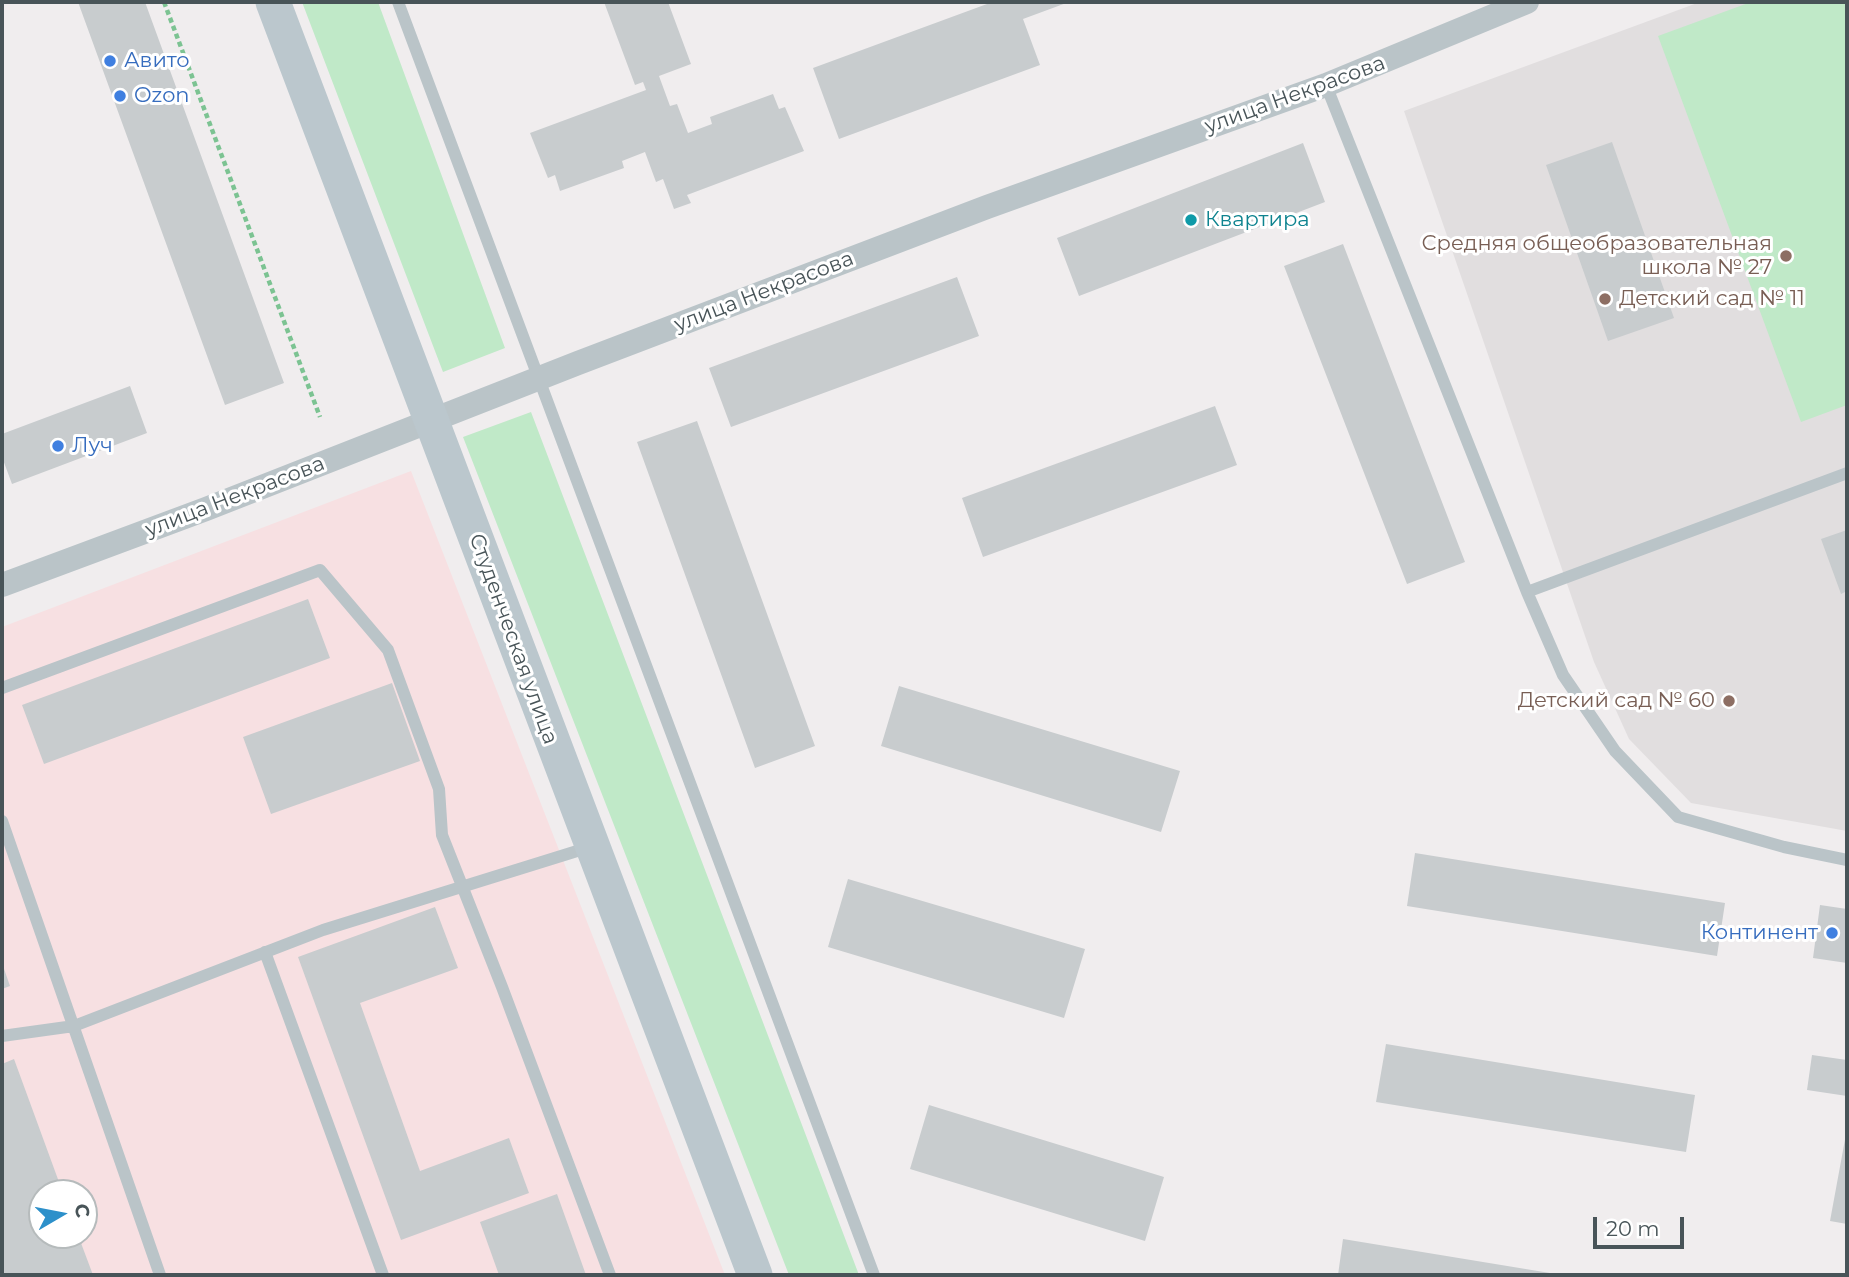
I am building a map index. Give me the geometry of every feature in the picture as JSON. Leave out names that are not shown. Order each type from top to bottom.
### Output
[{"type":"main road","name":"Студенческая улица","points":[[273,2],[590,846],[755,1275]]},
{"type":"street","name":"улица Некрасова","points":[[2,585],[206,509],[987,207],[1326,85],[1527,2]]},
{"type":"lane","points":[[398,2],[874,1275]]},
{"type":"lane","points":[[1326,85],[1527,592],[1563,675],[1615,751],[1678,817],[1784,847],[1847,860]]},
{"type":"lane","points":[[1527,592],[1847,473]]},
{"type":"lane","points":[[2,688],[320,570],[388,650],[439,789],[442,835],[610,1275]]},
{"type":"lane","points":[[2,821],[160,1275]]},
{"type":"lane","points":[[2,1036],[74,1026],[323,930],[590,846]]},
{"type":"lane","points":[[265,952],[383,1275]]},
{"type":"path","points":[[164,2],[320,417]]},
{"type":"shaded area","points":[[1700,2],[1847,2],[1847,831],[1691,803],[1629,739],[1594,662],[1404,111]]},
{"type":"shaded area","points":[[411,471],[725,1275],[2,1275],[2,627]]},
{"type":"green space","points":[[302,2],[378,2],[505,348],[443,372]]},
{"type":"green space","name":"Средняя общеобразовательная школа № 27","points":[[1751,2],[1847,2],[1847,405],[1801,422],[1658,36]]},
{"type":"green space","points":[[531,412],[859,1275],[789,1275],[463,437]]},
{"type":"building","points":[[78,2],[145,2],[284,383],[225,405]]},
{"type":"building","points":[[604,2],[668,2],[691,64],[659,76],[670,106],[677,104],[688,133],[712,124],[710,117],[773,94],[779,109],[785,107],[804,151],[687,195],[691,203],[674,209],[663,179],[656,182],[645,152],[622,161],[624,168],[560,191],[555,175],[548,178],[530,133],[646,90],[643,82],[635,85]]},
{"type":"building","points":[[986,2],[1069,2],[1023,19],[1040,65],[839,139],[813,68],[987,4]]},
{"type":"building","points":[[1612,142],[1674,318],[1608,341],[1546,165]]},
{"type":"building","name":"Квартира","points":[[1303,143],[1325,202],[1079,296],[1057,238]]},
{"type":"building","points":[[1343,244],[1465,562],[1407,584],[1284,266]]},
{"type":"building","points":[[957,277],[979,336],[731,427],[709,368]]},
{"type":"building","name":"Луч","points":[[130,386],[147,433],[12,484],[2,457],[2,434]]},
{"type":"building","points":[[1215,406],[1237,465],[983,557],[962,498]]},
{"type":"building","points":[[697,421],[815,746],[755,768],[637,442]]},
{"type":"building","points":[[1847,530],[1847,591],[1841,594],[1821,539]]},
{"type":"building","points":[[308,599],[330,658],[44,764],[22,705]]},
{"type":"building","points":[[392,683],[420,761],[271,814],[243,737]]},
{"type":"building","points":[[899,686],[1180,771],[1161,832],[881,746]]},
{"type":"building","points":[[1415,853],[1725,903],[1717,956],[1407,906]]},
{"type":"building","points":[[848,879],[1085,949],[1064,1018],[828,947]]},
{"type":"building","name":"Континент","points":[[1820,905],[1847,909],[1847,963],[1813,958]]},
{"type":"building","points":[[435,907],[458,968],[360,1003],[420,1171],[509,1138],[529,1193],[401,1240],[298,957]]},
{"type":"building","points":[[2,963],[10,986],[2,989]]},
{"type":"building","points":[[1386,1044],[1695,1095],[1686,1152],[1376,1102]]},
{"type":"building","points":[[1812,1055],[1847,1060],[1847,1096],[1807,1090]]},
{"type":"building","points":[[14,1059],[58,1179],[28,1179],[28,1249],[83,1249],[93,1275],[2,1275],[2,1064]]},
{"type":"building","points":[[929,1105],[1164,1177],[1145,1241],[910,1169]]},
{"type":"building","points":[[1847,1134],[1847,1224],[1830,1221]]},
{"type":"building","points":[[557,1194],[586,1275],[499,1275],[480,1222]]},
{"type":"building","points":[[1343,1239],[1556,1274],[1556,1275],[1338,1275]]},
{"type":"place","name":"Авито","points":[[110,61]]},
{"type":"place","name":"Ozon","points":[[120,96]]},
{"type":"place","name":"Квартира","points":[[1191,220]]},
{"type":"place","name":"Средняя общеобразовательная школа № 27","points":[[1786,256]]},
{"type":"place","name":"Детский сад № 11","points":[[1605,299]]},
{"type":"place","name":"Луч","points":[[58,446]]},
{"type":"place","name":"Детский сад № 60","points":[[1729,701]]},
{"type":"place","name":"Континент","points":[[1832,933]]}]
